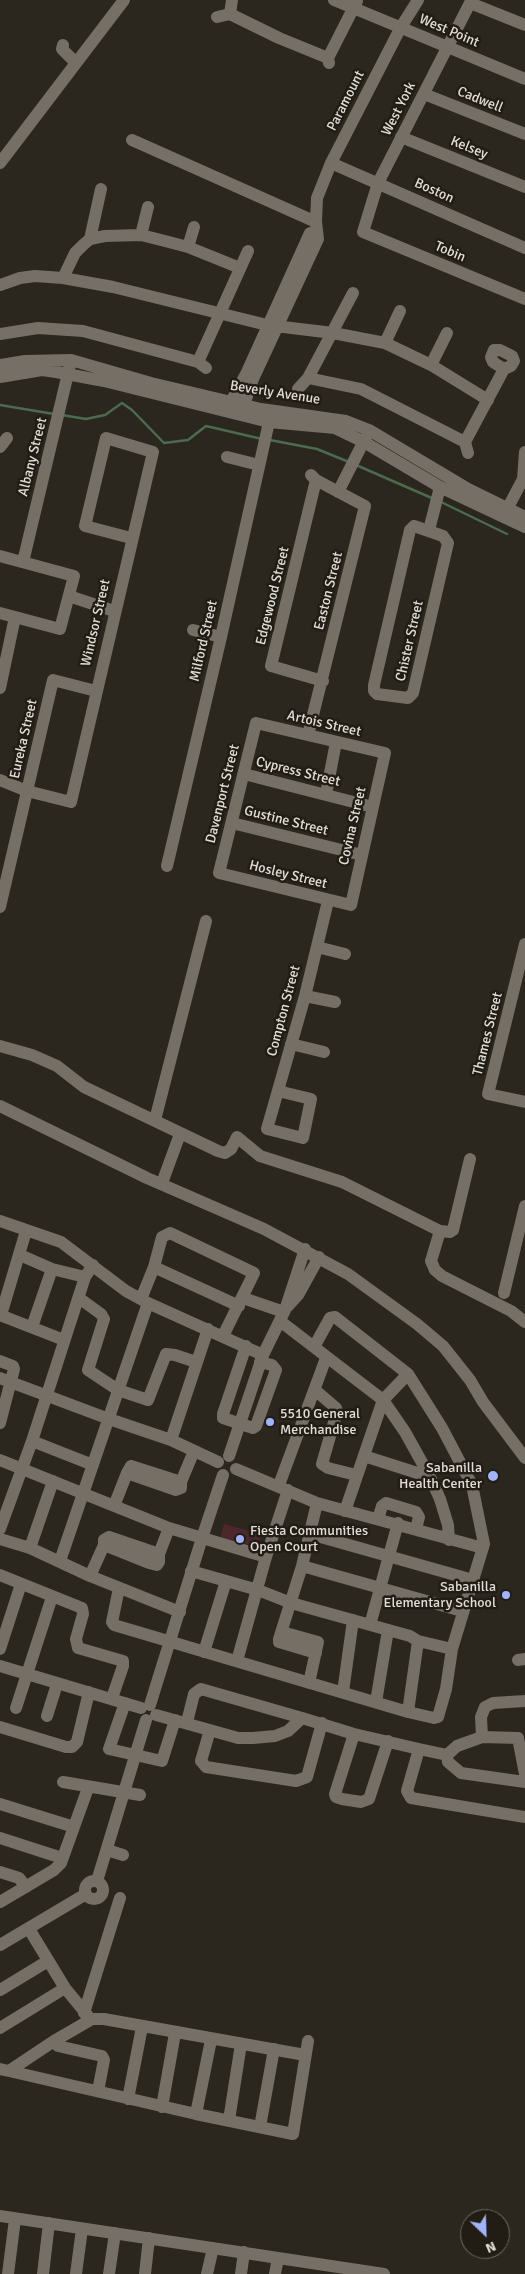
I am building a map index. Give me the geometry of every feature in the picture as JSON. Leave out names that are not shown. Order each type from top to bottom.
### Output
[{"type":"street","points":[[0,163],[124,0]]},
{"type":"street","points":[[232,0],[224,15],[328,61],[355,4]]},
{"type":"street","name":"West Point","points":[[334,0],[355,4],[401,27],[525,80]]},
{"type":"street","name":"Paramount","points":[[273,325],[318,239],[316,222],[317,198],[331,163],[401,27],[418,0]]},
{"type":"street","name":"West York","points":[[359,233],[378,183],[470,3],[525,25]]},
{"type":"street","points":[[63,45],[62,49],[75,62]]},
{"type":"street","name":"Cadwell","points":[[424,94],[525,134]]},
{"type":"street","name":"Kelsey","points":[[401,137],[525,188]]},
{"type":"street","points":[[132,140],[316,222]]},
{"type":"street","name":"Boston","points":[[331,163],[525,248]]},
{"type":"street","points":[[90,239],[101,189]]},
{"type":"street","points":[[141,235],[148,208]]},
{"type":"street","points":[[188,247],[194,227]]},
{"type":"street","name":"Tobin","points":[[359,233],[489,289],[525,299]]},
{"type":"street","points":[[63,278],[74,254],[90,239],[106,236],[141,235],[188,247],[240,268]]},
{"type":"street","points":[[0,334],[38,328],[83,331],[202,365],[219,314],[248,251]]},
{"type":"street","points":[[1,282],[35,276],[63,278],[112,287],[219,314],[273,325],[333,333],[384,344],[431,366],[488,400]]},
{"type":"street","points":[[298,389],[308,378],[353,293]]},
{"type":"street","points":[[384,344],[400,311]]},
{"type":"street","points":[[228,406],[273,325]]},
{"type":"street","points":[[242,410],[273,325]]},
{"type":"street","points":[[431,366],[447,333]]},
{"type":"street","name":"Beverly Avenue","points":[[0,365],[25,361],[71,360],[242,410],[267,427],[335,428],[366,436],[438,491],[523,519]]},
{"type":"street","name":"Albany Street","points":[[23,562],[71,360]]},
{"type":"street","points":[[308,378],[361,389],[466,448],[504,369]]},
{"type":"street","name":"Beverly Avenue","points":[[0,377],[42,370],[104,380],[228,406]]},
{"type":"street","name":"Beverly Avenue","points":[[242,410],[261,409],[327,417],[468,489],[505,512]]},
{"type":"street","name":"Milford Street","points":[[167,866],[221,637],[267,427]]},
{"type":"street","points":[[338,492],[366,436]]},
{"type":"street","name":"Windsor Street","points":[[27,791],[72,802],[114,611],[153,452],[106,438],[85,526],[131,538]]},
{"type":"street","points":[[505,512],[524,479],[525,452]]},
{"type":"street","points":[[227,457],[259,465]]},
{"type":"street","name":"Easton Street","points":[[308,735],[367,506],[313,478]]},
{"type":"street","name":"Edgewood Street","points":[[313,478],[271,666],[323,681]]},
{"type":"street","points":[[429,530],[438,491]]},
{"type":"street","name":"Chister Street","points":[[414,526],[429,530],[445,537],[448,543],[413,693],[408,698],[377,694],[373,688],[410,530],[414,526]]},
{"type":"street","points":[[0,556],[74,576],[60,629],[0,613]]},
{"type":"street","points":[[69,596],[114,611]]},
{"type":"street","points":[[0,688],[15,617]]},
{"type":"street","points":[[193,630],[221,637]]},
{"type":"street","name":"Eureka Street","points":[[0,907],[53,680],[96,691]]},
{"type":"street","name":"Artois Street","points":[[256,723],[385,753]]},
{"type":"street","name":"Davenport Street","points":[[219,873],[256,723]]},
{"type":"street","points":[[326,794],[336,742]]},
{"type":"street","name":"Covina Street","points":[[351,905],[385,753]]},
{"type":"street","name":"Cypress Street","points":[[244,774],[373,807]]},
{"type":"street","points":[[0,780],[27,791]]},
{"type":"street","name":"Gustine Street","points":[[232,823],[362,855]]},
{"type":"street","name":"Hosley Street","points":[[219,873],[328,901],[351,905]]},
{"type":"street","name":"Compton Street","points":[[278,1091],[311,1099],[303,1138],[267,1129],[305,996],[328,901]]},
{"type":"street","points":[[155,1120],[206,921]]},
{"type":"street","name":"Thames Street","points":[[525,944],[488,1094],[525,1102]]},
{"type":"street","points":[[317,947],[346,954]]},
{"type":"street","points":[[305,996],[335,1002]]},
{"type":"street","points":[[291,1044],[324,1052]]},
{"type":"street","points":[[0,1046],[32,1055],[57,1066],[84,1087],[218,1152],[225,1153],[231,1149],[237,1136],[260,1156],[342,1182],[440,1231],[450,1232],[453,1230],[470,1159]]},
{"type":"street","points":[[0,1106],[146,1178],[162,1183],[305,1249],[348,1274],[417,1324],[443,1346],[470,1380],[483,1402],[525,1458]]},
{"type":"street","points":[[162,1183],[180,1134]]},
{"type":"street","points":[[504,1293],[525,1206]]},
{"type":"street","points":[[0,1221],[61,1242],[126,1291],[144,1301],[246,1346],[262,1358]]},
{"type":"street","points":[[26,1231],[0,1315],[64,1340]]},
{"type":"street","points":[[440,1231],[431,1261],[435,1270],[442,1276],[490,1300],[525,1322]]},
{"type":"street","points":[[60,1561],[109,1419],[162,1238],[170,1233],[254,1273],[223,1336]]},
{"type":"street","points":[[236,1469],[229,1475],[223,1475],[218,1471],[239,1423],[262,1358],[283,1314],[305,1249]]},
{"type":"street","points":[[20,1255],[52,1269],[85,1278]]},
{"type":"street","points":[[283,1314],[298,1294],[319,1257]]},
{"type":"street","points":[[0,1530],[32,1441],[85,1278],[93,1265]]},
{"type":"street","points":[[154,1267],[241,1302],[283,1314],[326,1358],[383,1400],[405,1432],[430,1477],[440,1499],[448,1525],[449,1540]]},
{"type":"street","points":[[32,1327],[52,1269]]},
{"type":"street","points":[[79,1298],[101,1314],[104,1319],[88,1370],[118,1390],[148,1400],[166,1354],[175,1354],[196,1362]]},
{"type":"street","points":[[119,1588],[112,1622],[114,1625],[408,1712],[434,1718],[440,1714],[452,1649],[483,1548],[472,1485],[442,1428],[408,1374],[335,1317],[330,1318],[314,1347]]},
{"type":"street","points":[[170,1440],[208,1329]]},
{"type":"street","points":[[239,1423],[225,1419],[222,1414],[246,1346]]},
{"type":"street","points":[[237,1661],[258,1590],[284,1488],[326,1358]]},
{"type":"street","points":[[0,1361],[13,1366],[6,1380],[0,1422]]},
{"type":"street","points":[[345,1511],[383,1400],[408,1374]]},
{"type":"street","points":[[6,1380],[170,1440],[194,1451],[223,1459],[235,1460],[236,1469]]},
{"type":"street","points":[[315,1390],[336,1408],[337,1412],[322,1464],[328,1468],[356,1476]]},
{"type":"street","points":[[32,1441],[93,1465]]},
{"type":"street","points":[[114,1506],[129,1468],[134,1466],[181,1482],[194,1451]]},
{"type":"street","points":[[364,1456],[430,1477]]},
{"type":"street","points":[[0,1460],[54,1480],[169,1528],[266,1557]]},
{"type":"street","points":[[236,1469],[317,1503],[398,1523],[449,1540],[483,1548]]},
{"type":"street","points":[[98,1881],[191,1571],[223,1475]]},
{"type":"street","points":[[30,1548],[54,1480]]},
{"type":"street","points":[[280,1637],[302,1566],[317,1503]]},
{"type":"street","points":[[378,1519],[382,1506],[386,1503],[416,1512],[419,1517],[416,1529]]},
{"type":"street","points":[[370,1624],[398,1523]]},
{"type":"street","points":[[90,1576],[104,1546],[155,1565],[159,1562],[159,1554],[169,1528]]},
{"type":"street","points":[[310,1534],[473,1580]]},
{"type":"street","points":[[0,1539],[30,1548],[90,1576],[180,1612]]},
{"type":"street","points":[[302,1566],[462,1612]]},
{"type":"street","points":[[191,1571],[258,1590],[291,1603],[370,1624],[418,1641],[452,1649]]},
{"type":"street","points":[[0,1575],[82,1608],[83,1614],[76,1639],[78,1648],[123,1661],[112,1698]]},
{"type":"street","points":[[204,1652],[226,1581]]},
{"type":"street","points":[[0,1649],[21,1584]]},
{"type":"street","points":[[16,1708],[52,1597]]},
{"type":"street","points":[[343,1692],[353,1620]]},
{"type":"street","points":[[376,1702],[388,1630]]},
{"type":"street","points":[[280,1637],[318,1642],[308,1683]]},
{"type":"street","points":[[280,1637],[316,1653]]},
{"type":"street","points":[[408,1712],[418,1641]]},
{"type":"street","points":[[0,1666],[57,1684],[112,1698],[148,1712],[238,1738],[264,1738],[288,1731],[302,1718]]},
{"type":"street","points":[[47,1716],[57,1684]]},
{"type":"street","points":[[125,1702],[109,1749],[166,1761],[181,1721],[194,1694],[201,1689],[354,1734],[447,1755]]},
{"type":"street","points":[[0,1727],[66,1747],[72,1747],[77,1742],[89,1692]]},
{"type":"street","points":[[482,1737],[481,1717],[485,1707],[493,1703],[525,1700]]},
{"type":"street","points":[[210,1730],[201,1761],[206,1767],[296,1781],[307,1777],[322,1724]]},
{"type":"street","points":[[354,1734],[335,1794],[336,1797],[342,1799],[362,1802],[369,1799],[388,1741]]},
{"type":"street","points":[[447,1755],[457,1746],[482,1737],[518,1738],[525,1774]]},
{"type":"street","points":[[419,1750],[407,1791],[411,1798],[525,1817]]},
{"type":"street","points":[[447,1755],[448,1762],[461,1773],[525,1782]]},
{"type":"street","points":[[63,1782],[88,1788],[140,1795]]},
{"type":"street","points":[[0,1902],[54,1870],[62,1858],[88,1788]]},
{"type":"street","points":[[0,1804],[74,1826]]},
{"type":"street","points":[[0,1838],[62,1858]]},
{"type":"street","points":[[107,1850],[123,1855]]},
{"type":"street","points":[[0,1872],[19,1878],[26,1887]]},
{"type":"street","points":[[98,1881],[88,1883],[85,1888],[86,1894],[90,1898],[96,1899],[111,1896]]},
{"type":"street","points":[[98,1881],[111,1896]]},
{"type":"street","points":[[0,1945],[86,1894]]},
{"type":"street","points":[[5,2070],[54,2041],[88,2016],[111,1896]]},
{"type":"street","points":[[29,1929],[65,1988],[88,2016],[211,2040],[305,2055]]},
{"type":"street","points":[[0,1990],[48,1961]]},
{"type":"street","points":[[0,2028],[65,1988]]},
{"type":"street","points":[[128,2099],[142,2027]]},
{"type":"street","points":[[162,2107],[174,2033]]},
{"type":"street","points":[[196,2114],[211,2040]]},
{"type":"street","points":[[54,2041],[58,2046],[102,2056],[104,2060],[98,2092]]},
{"type":"street","points":[[5,2070],[162,2107],[293,2134],[308,2041]]},
{"type":"street","points":[[229,2120],[241,2044]]},
{"type":"street","points":[[260,2127],[274,2049]]},
{"type":"street","points":[[0,2216],[244,2252],[278,2258],[310,2268],[378,2274]]},
{"type":"street","points":[[8,2274],[15,2218]]},
{"type":"street","points":[[43,2274],[49,2223]]},
{"type":"street","points":[[76,2274],[82,2229]]},
{"type":"street","points":[[110,2274],[115,2233]]},
{"type":"street","points":[[144,2274],[150,2238]]},
{"type":"street","points":[[207,2274],[212,2248]]},
{"type":"street","points":[[241,2274],[244,2252]]},
{"type":"street","points":[[275,2274],[278,2258]]},
{"type":"shaded area","name":"Fiesta Communities Open Court","points":[[224,1524],[261,1534],[256,1554],[219,1544]]},
{"type":"waterway","points":[[62,415],[86,419],[105,415],[122,403],[132,410],[164,443],[188,440],[206,426],[262,439]]},
{"type":"waterway","points":[[0,405],[54,414]]},
{"type":"waterway","points":[[270,440],[317,449],[349,462]]},
{"type":"waterway","points":[[356,465],[434,499]]},
{"type":"waterway","points":[[441,502],[507,534]]},
{"type":"place","name":"5510 General Merchandise","points":[[270,1422]]},
{"type":"place","name":"Sabanilla Health Center","points":[[493,1476]]},
{"type":"place","name":"Fiesta Communities Open Court","points":[[240,1539]]},
{"type":"place","name":"Sabanilla Elementary School","points":[[506,1595]]}]
